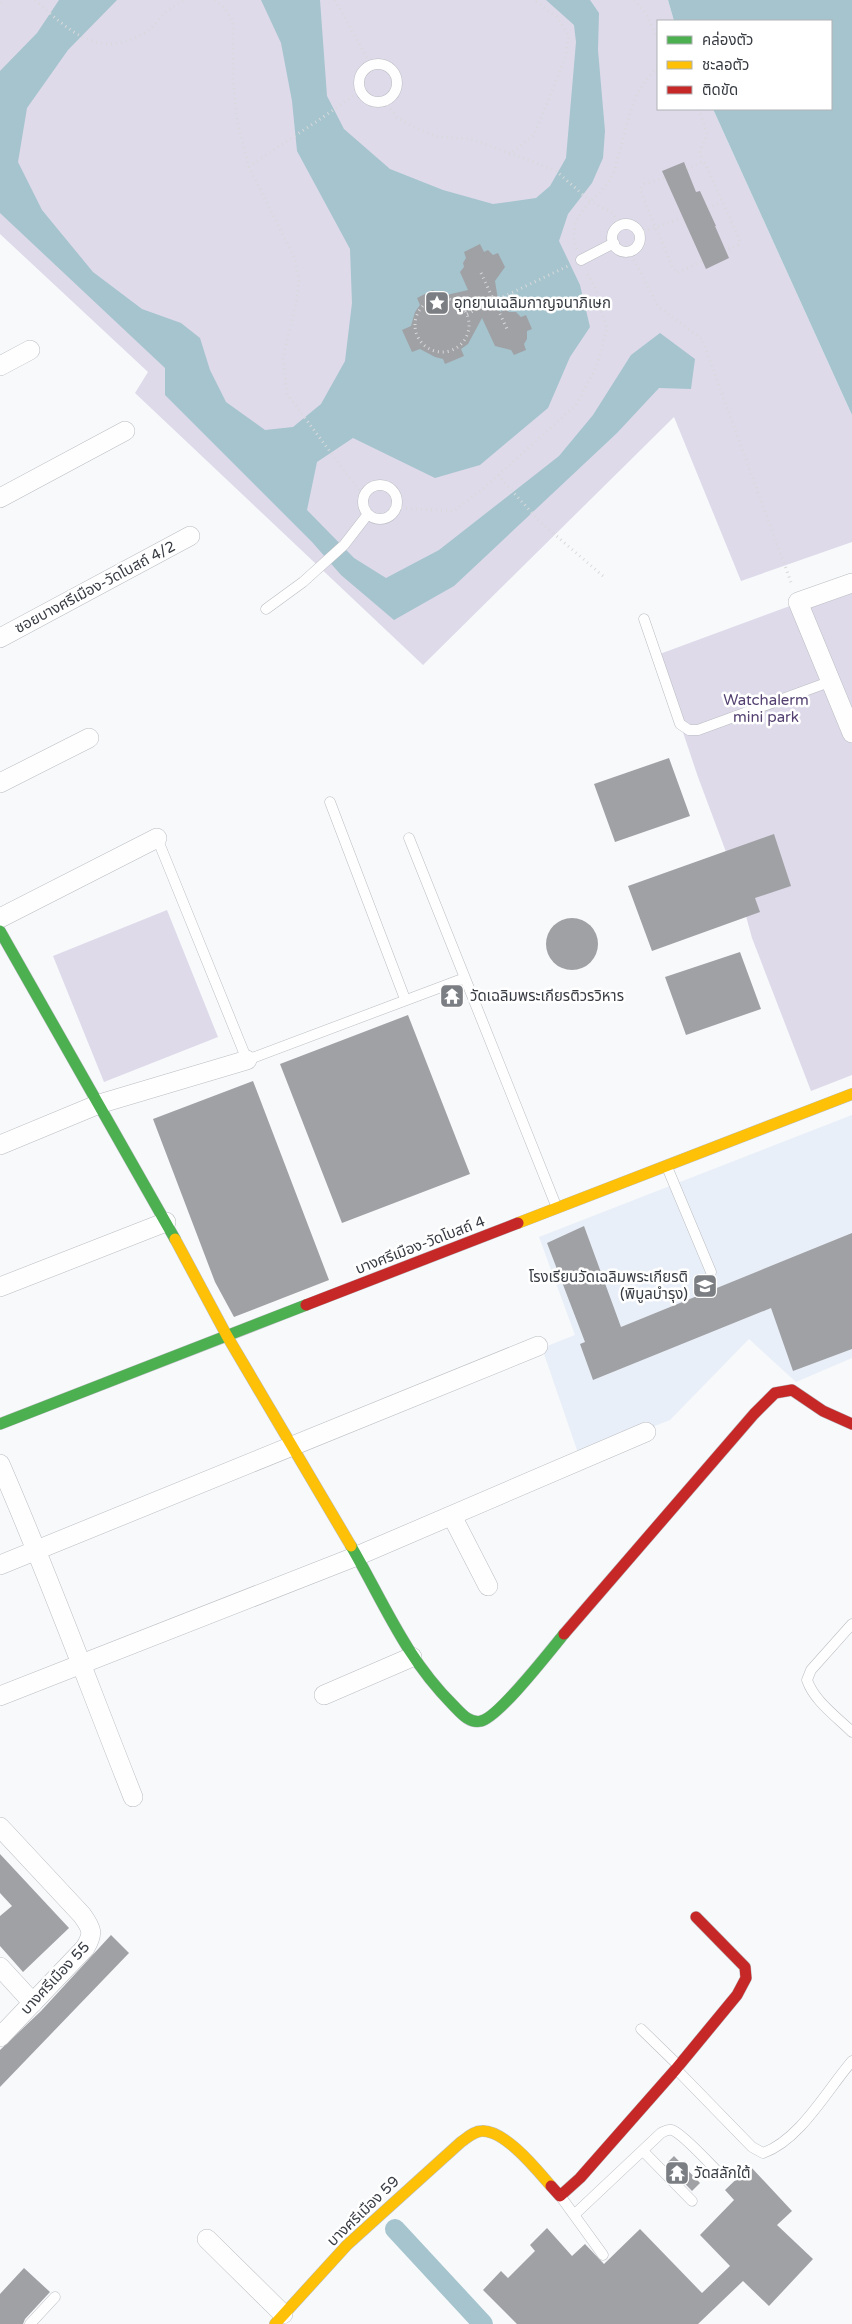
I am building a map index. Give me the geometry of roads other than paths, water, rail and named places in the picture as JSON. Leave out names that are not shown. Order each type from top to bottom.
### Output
[{"type":"street","points":[[0,366],[30,350]]},
{"type":"street","points":[[0,498],[125,431]]},
{"type":"street","name":"ซอยบางศรีเมือง-วัดโบสถ์ 4/2","points":[[0,638],[190,536]]},
{"type":"street","points":[[852,583],[798,602],[829,682],[852,733]]},
{"type":"street","points":[[0,783],[89,738]]},
{"type":"street","points":[[0,918],[157,838]]},
{"type":"street","points":[[0,931],[166,1222],[227,1336],[357,1556],[412,1657],[434,1686],[466,1718],[479,1722],[487,1719],[500,1708],[642,1542],[754,1414],[775,1393],[792,1390],[823,1411],[852,1424]]},
{"type":"street","points":[[0,1145],[99,1104],[247,1060]]},
{"type":"street","name":"บางศรีเมือง-วัดโบสถ์ 4","points":[[0,1424],[852,1094]]},
{"type":"street","points":[[0,1287],[166,1222]]},
{"type":"street","points":[[0,1565],[538,1346]]},
{"type":"street","points":[[0,1696],[357,1556],[646,1432]]},
{"type":"street","points":[[0,1464],[38,1550],[80,1665],[133,1797]]},
{"type":"street","points":[[452,1516],[488,1586]]},
{"type":"street","points":[[324,1695],[412,1657]]},
{"type":"street","name":"บางศรีเมือง 55","points":[[0,1827],[90,1926],[92,1938],[85,1948],[0,2037]]},
{"type":"street","points":[[560,2196],[580,2178],[678,2067],[737,1995],[746,1978],[745,1967],[738,1958],[696,1917]]},
{"type":"street","points":[[0,1967],[33,2003]]},
{"type":"street","name":"บางศรีเมือง 59","points":[[279,2319],[347,2245],[398,2197],[461,2142],[482,2132],[499,2136],[560,2196]]},
{"type":"street","points":[[207,2239],[279,2319]]},
{"type":"lane","points":[[371,65],[384,65],[394,74],[396,88],[394,94],[384,101],[368,100],[360,90],[358,83],[361,73],[371,65]]},
{"type":"lane","points":[[630,224],[639,233],[637,246],[629,251],[620,249],[614,243],[613,234],[619,226],[630,224]]},
{"type":"lane","points":[[581,260],[614,243]]},
{"type":"lane","points":[[384,486],[394,492],[397,502],[394,513],[383,519],[377,519],[368,514],[364,497],[372,488],[384,486]]},
{"type":"lane","points":[[266,609],[303,582],[344,545],[368,514]]},
{"type":"lane","points":[[644,619],[680,724],[688,730],[698,730],[829,682]]},
{"type":"lane","points":[[330,802],[405,1000]]},
{"type":"lane","points":[[157,838],[247,1060],[465,978]]},
{"type":"lane","points":[[409,838],[557,1208]]},
{"type":"lane","points":[[667,1167],[711,1272]]},
{"type":"lane","points":[[852,1624],[811,1670],[807,1680],[817,1697],[852,1732]]},
{"type":"lane","points":[[640,2029],[752,2147],[763,2153],[777,2148],[802,2124],[852,2062]]},
{"type":"lane","points":[[574,2214],[661,2133],[674,2130],[719,2173]]},
{"type":"lane","points":[[643,2151],[692,2201]]},
{"type":"lane","points":[[560,2196],[603,2255]]},
{"type":"lane","points":[[30,2324],[55,2297]]},
{"type":"water","points":[[59,0],[117,0],[68,50],[27,108],[18,162],[42,210],[93,272],[142,309],[181,323],[200,338],[210,370],[226,402],[265,430],[293,427],[321,404],[345,361],[352,303],[350,249],[297,151],[292,101],[281,43],[261,0],[320,0],[327,96],[344,129],[390,169],[443,190],[493,204],[536,198],[550,186],[566,158],[576,42],[574,25],[546,0],[590,0],[599,13],[598,50],[605,131],[603,158],[592,183],[568,214],[559,241],[580,285],[590,327],[570,357],[548,408],[480,465],[435,478],[353,438],[317,462],[307,510],[354,558],[386,578],[439,550],[559,456],[593,415],[631,355],[660,333],[695,359],[691,389],[659,388],[617,433],[454,586],[394,620],[341,575],[312,542],[165,395],[165,368],[0,213],[0,71],[37,33]]},
{"type":"water","points":[[668,0],[852,0],[852,415],[713,110],[832,110],[832,20],[674,20]]},
{"type":"waterway","points":[[395,2229],[483,2324]]},
{"type":"place","name":"อุทยานเฉลิมกาญจนาภิเษก","points":[[437,303]]},
{"type":"place","name":"วัดเฉลิมพระเกียรติวรวิหาร","points":[[452,996]]},
{"type":"place","name":"โรงเรียนวัดเฉลิมพระเกียรติ (พิบูลบำรุง)","points":[[705,1286]]},
{"type":"place","name":"วัดสลักใต้","points":[[677,2173]]},
{"type":"park label","name":"Watchalerm mini park","points":[[766,708]]}]
